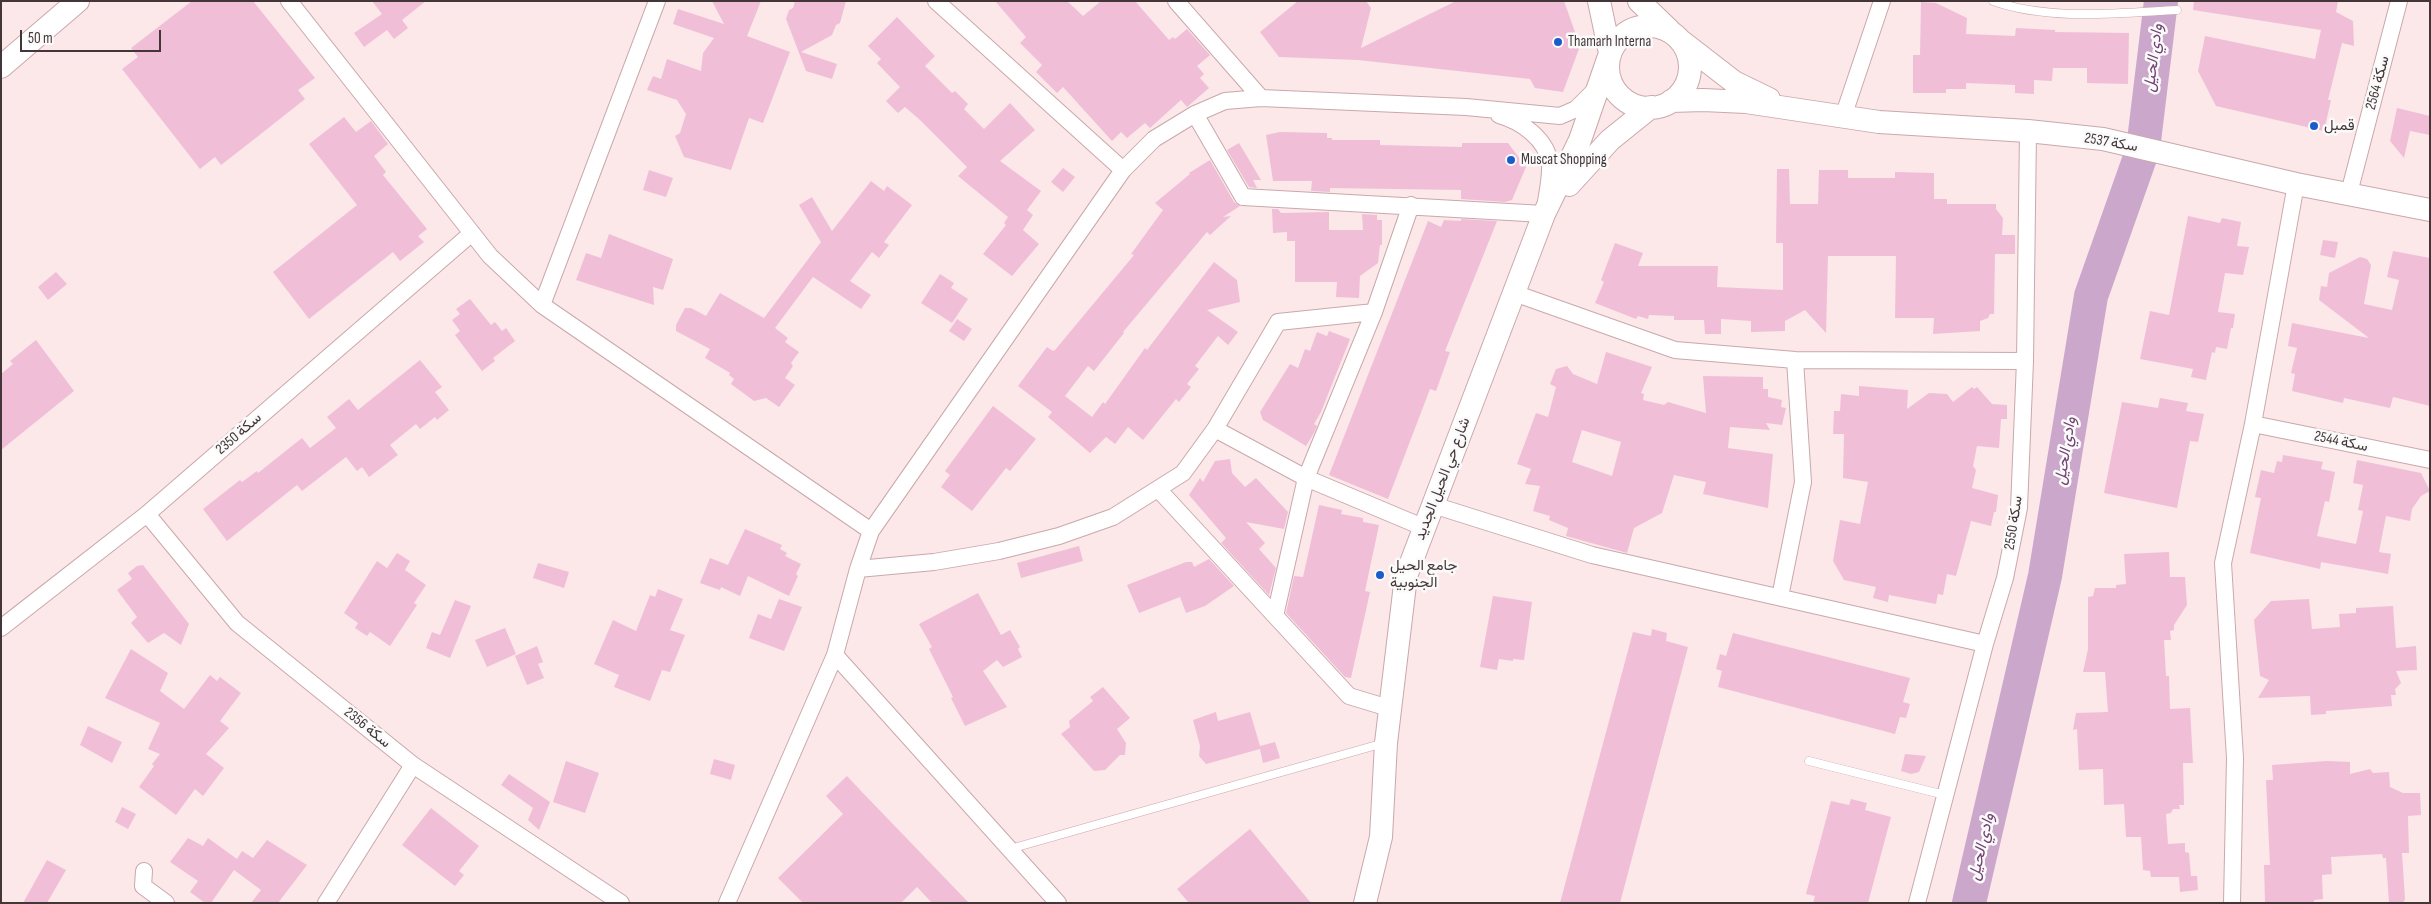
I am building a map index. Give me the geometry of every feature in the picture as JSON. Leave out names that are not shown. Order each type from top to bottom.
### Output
[{"type":"street","points":[[1,67],[78,1]]},
{"type":"street","points":[[289,1],[490,256],[542,305],[871,530]]},
{"type":"street","points":[[542,305],[657,1]]},
{"type":"street","points":[[1176,1],[1261,98]]},
{"type":"street","points":[[1600,1],[1609,56],[1611,83],[1618,94],[1627,102],[1639,106],[1725,100],[1788,108]]},
{"type":"street","points":[[1544,214],[1591,158],[1610,140],[1686,84],[1689,72],[1688,55],[1678,38],[1639,1]]},
{"type":"street","points":[[1843,117],[1882,1]]},
{"type":"street","name":"سكة 2564","points":[[2349,194],[2399,1]]},
{"type":"street","points":[[944,4],[1123,170]]},
{"type":"street","points":[[1544,214],[1569,165],[1600,85],[1609,56],[1624,34],[1645,26],[1668,30],[1734,82],[1788,108]]},
{"type":"street","points":[[727,903],[835,655],[858,569],[871,530],[1123,170],[1154,139],[1195,114],[1225,101],[1261,98],[1466,107],[1560,116],[1576,109],[1600,85]]},
{"type":"street","points":[[1466,107],[1512,119],[1540,141],[1547,153],[1550,164],[1544,214]]},
{"type":"street","name":"سكة 2537","points":[[1788,108],[1879,122],[2028,131],[2103,139],[2296,184],[2430,210]]},
{"type":"street","points":[[1195,114],[1242,197],[1411,205],[1544,214]]},
{"type":"street","name":"سكة 2550","points":[[1917,903],[1985,644],[2005,578],[2019,508],[2025,361],[2028,131]]},
{"type":"street","points":[[2232,903],[2235,758],[2223,563],[2253,424],[2296,184]]},
{"type":"street","points":[[1275,616],[1306,478],[1374,312],[1411,205]]},
{"type":"street","name":"شارع حي الحيل الجديد","points":[[1365,903],[1381,837],[1386,742],[1392,709],[1406,576],[1544,214]]},
{"type":"street","name":"سكة 2350","points":[[1,628],[147,514],[472,233]]},
{"type":"street","points":[[1514,293],[1675,350],[1796,360],[2025,361]]},
{"type":"street","points":[[858,569],[934,562],[999,550],[1058,536],[1113,518],[1183,473],[1215,429],[1278,322],[1374,312]]},
{"type":"street","points":[[1780,597],[1803,482],[1796,360]]},
{"type":"street","name":"سكة 2544","points":[[2253,424],[2430,460]]},
{"type":"street","points":[[1215,429],[1306,478],[1424,528]]},
{"type":"street","points":[[1158,489],[1348,696],[1392,709]]},
{"type":"street","points":[[1433,505],[1592,555],[1985,644]]},
{"type":"street","name":"سكة 2356","points":[[147,514],[238,623],[414,765],[621,903]]},
{"type":"street","points":[[835,655],[1058,903]]},
{"type":"street","points":[[326,903],[414,765]]},
{"type":"street","points":[[144,871],[143,886],[166,903]]},
{"type":"lane","points":[[1993,1],[2009,7],[2078,14],[2177,10]]},
{"type":"lane","points":[[1010,849],[1386,742]]},
{"type":"lane","points":[[1809,761],[1945,796]]},
{"type":"building","points":[[192,1],[253,1],[315,78],[298,90],[305,99],[257,137],[221,165],[215,157],[200,169],[122,69],[138,57],[131,48]]},
{"type":"building","points":[[372,1],[426,1],[402,20],[408,28],[394,39],[387,30],[364,47],[354,33],[382,14]]},
{"type":"building","points":[[712,1],[761,1],[747,36],[790,52],[763,123],[749,118],[731,170],[684,157],[675,136],[680,133],[686,114],[677,100],[647,90],[653,76],[661,79],[667,59],[701,71],[703,53],[714,38],[673,24],[678,9],[724,24]]},
{"type":"building","points":[[795,1],[846,1],[840,23],[836,25],[832,35],[801,52],[837,64],[832,79],[806,71],[786,19]]},
{"type":"building","points":[[995,1],[1067,1],[1083,16],[1101,1],[1135,1],[1169,40],[1173,37],[1175,39],[1187,29],[1210,55],[1197,66],[1204,74],[1200,78],[1209,88],[1187,107],[1181,100],[1150,128],[1145,123],[1127,138],[1121,132],[1112,141],[1063,87],[1057,93],[1036,72],[1042,65],[1020,43],[1026,37]]},
{"type":"building","points":[[1298,1],[1366,1],[1371,8],[1361,48],[1456,1],[1564,1],[1580,46],[1563,92],[1535,88],[1530,79],[1358,60],[1279,57],[1260,32]]},
{"type":"building","points":[[2194,1],[2338,1],[2336,12],[2353,21],[2354,46],[2342,43],[2328,100],[2331,100],[2324,131],[2216,106],[2198,71],[2205,36],[2315,59],[2321,30],[2193,10]]},
{"type":"building","points":[[1921,2],[1936,3],[1967,18],[1966,34],[2015,36],[2016,28],[2055,30],[2055,32],[2129,33],[2128,84],[2087,83],[2087,68],[2053,68],[2052,81],[2034,80],[2034,94],[2015,93],[2015,85],[1966,83],[1966,89],[1946,89],[1946,93],[1913,93],[1913,55],[1920,55]]},
{"type":"building","points":[[897,17],[935,56],[925,66],[952,93],[955,91],[968,104],[964,109],[984,129],[1010,103],[1035,130],[1000,161],[1041,191],[1027,210],[1033,215],[1023,230],[1039,244],[1012,276],[983,254],[1006,225],[1004,223],[1008,217],[958,176],[967,167],[920,120],[905,107],[898,113],[886,101],[900,87],[877,63],[881,59],[868,46]]},
{"type":"building","points":[[2397,108],[2430,116],[2430,135],[2410,131],[2404,158],[2390,141]]},
{"type":"building","points":[[344,117],[356,132],[371,121],[388,144],[374,156],[386,172],[383,175],[427,229],[418,236],[424,242],[400,261],[393,252],[309,319],[273,272],[357,205],[309,144]]},
{"type":"building","points":[[1280,132],[1327,133],[1327,138],[1332,138],[1332,140],[1380,140],[1380,145],[1462,147],[1462,143],[1508,143],[1526,167],[1512,200],[1505,202],[1461,199],[1461,190],[1330,188],[1330,192],[1311,191],[1312,181],[1273,181],[1266,135]]},
{"type":"building","points":[[1239,143],[1261,180],[1253,180],[1257,188],[1249,187],[1227,150]]},
{"type":"building","points":[[1210,160],[1234,202],[1240,206],[1223,217],[1231,216],[1210,235],[1207,232],[1123,332],[1094,371],[1088,366],[1065,396],[1092,417],[1103,402],[1105,404],[1145,348],[1147,350],[1214,262],[1237,280],[1240,302],[1207,310],[1238,332],[1228,345],[1218,336],[1195,366],[1199,369],[1187,384],[1191,387],[1179,402],[1176,399],[1143,440],[1128,427],[1115,444],[1106,437],[1090,453],[1048,417],[1052,412],[1018,386],[1047,347],[1053,351],[1055,350],[1134,255],[1131,254],[1163,210],[1155,203],[1189,173]]},
{"type":"building","points":[[1063,168],[1075,177],[1063,192],[1051,182]]},
{"type":"building","points":[[1777,169],[1789,169],[1790,204],[1818,204],[1819,170],[1848,170],[1848,178],[1895,178],[1895,172],[1934,173],[1934,199],[1947,199],[1947,204],[1996,204],[1996,209],[2003,218],[2002,235],[2015,235],[2015,254],[1995,254],[1994,314],[1990,314],[1988,318],[1980,321],[1980,331],[1933,334],[1934,318],[1895,318],[1896,256],[1828,256],[1826,333],[1805,310],[1785,321],[1785,331],[1751,332],[1751,321],[1721,319],[1721,334],[1705,334],[1704,320],[1674,320],[1674,316],[1649,315],[1648,319],[1638,316],[1636,319],[1595,303],[1604,282],[1601,280],[1615,243],[1643,253],[1638,266],[1718,266],[1717,287],[1783,290],[1783,243],[1776,243]]},
{"type":"building","points":[[649,170],[673,178],[666,197],[643,190]]},
{"type":"building","points":[[871,181],[884,191],[887,186],[912,205],[884,242],[889,245],[879,258],[872,252],[850,281],[871,295],[861,309],[813,277],[775,328],[788,338],[785,342],[799,352],[791,363],[793,366],[785,378],[795,385],[779,407],[766,398],[754,401],[731,384],[734,379],[729,375],[730,373],[705,358],[710,349],[676,331],[676,325],[685,308],[691,308],[706,316],[720,293],[764,318],[821,242],[799,205],[812,197],[832,231]]},
{"type":"building","points":[[1272,209],[1278,209],[1281,213],[1329,212],[1329,230],[1363,230],[1362,214],[1377,215],[1377,220],[1382,220],[1382,245],[1380,245],[1378,263],[1360,276],[1359,298],[1336,297],[1337,282],[1295,282],[1295,241],[1287,241],[1287,232],[1273,233]]},
{"type":"building","points":[[2188,216],[2220,223],[2222,218],[2241,222],[2237,246],[2249,247],[2243,275],[2225,273],[2218,312],[2235,314],[2233,328],[2231,328],[2227,349],[2216,347],[2215,353],[2212,352],[2206,380],[2191,377],[2193,369],[2140,359],[2150,311],[2169,315]]},
{"type":"building","points":[[1461,219],[1497,221],[1445,351],[1450,352],[1436,391],[1430,389],[1388,499],[1329,475],[1428,221],[1441,227],[1444,220],[1461,221]]},
{"type":"building","points":[[609,234],[673,259],[663,290],[653,287],[654,305],[576,280],[586,253],[601,258]]},
{"type":"building","points":[[2323,240],[2338,242],[2335,258],[2320,255]]},
{"type":"building","points":[[2393,251],[2430,258],[2430,406],[2393,397],[2390,408],[2344,398],[2343,403],[2292,391],[2295,374],[2291,373],[2297,348],[2288,346],[2292,323],[2369,338],[2319,300],[2321,286],[2327,287],[2329,273],[2360,257],[2367,259],[2371,265],[2364,304],[2392,310],[2399,280],[2387,277]]},
{"type":"building","points":[[56,272],[67,284],[48,300],[38,287]]},
{"type":"building","points":[[940,274],[954,283],[951,288],[968,299],[952,323],[921,303]]},
{"type":"building","points":[[470,299],[491,325],[495,322],[502,331],[506,328],[515,341],[493,358],[495,361],[482,371],[455,335],[460,331],[452,320],[460,314],[456,309]]},
{"type":"building","points":[[957,319],[972,329],[964,341],[949,331]]},
{"type":"building","points":[[1329,331],[1350,339],[1321,412],[1314,424],[1317,426],[1306,446],[1263,420],[1260,412],[1290,364],[1298,368],[1305,349],[1310,351],[1317,332],[1327,336]]},
{"type":"building","points":[[36,340],[74,391],[1,450],[1,374],[13,364],[10,361]]},
{"type":"building","points":[[1606,352],[1652,367],[1641,393],[1644,394],[1643,400],[1664,405],[1668,402],[1706,413],[1703,376],[1763,377],[1763,389],[1768,389],[1768,397],[1782,400],[1781,407],[1786,408],[1782,425],[1766,423],[1770,430],[1730,427],[1728,448],[1773,454],[1768,508],[1703,494],[1706,482],[1674,475],[1662,513],[1634,528],[1627,553],[1566,536],[1568,528],[1549,520],[1550,516],[1533,511],[1540,486],[1525,484],[1531,469],[1517,464],[1536,413],[1548,417],[1556,387],[1550,384],[1556,369],[1567,366],[1573,374],[1597,384]],"holes":[[[1582,430],[1621,442],[1612,476],[1572,462]]]},
{"type":"building","points":[[420,360],[442,387],[435,392],[449,410],[437,420],[435,417],[420,429],[416,424],[390,445],[398,455],[369,477],[362,467],[357,471],[346,457],[302,491],[297,485],[227,541],[203,509],[240,480],[242,482],[257,471],[258,473],[302,438],[310,448],[336,428],[327,417],[349,399],[358,410]]},
{"type":"building","points":[[1859,386],[1908,390],[1907,409],[1929,393],[1947,394],[1953,402],[1972,387],[1974,389],[1977,387],[1992,404],[2007,405],[2007,419],[2001,419],[1999,448],[1977,446],[1973,466],[1976,470],[1972,488],[1998,495],[1996,512],[1994,512],[1991,526],[1971,521],[1956,576],[1947,574],[1943,595],[1938,594],[1936,604],[1889,595],[1888,602],[1873,598],[1876,587],[1844,580],[1833,561],[1840,520],[1860,524],[1868,482],[1843,478],[1844,434],[1833,434],[1834,411],[1840,411],[1841,394],[1859,396]]},
{"type":"building","points":[[2160,398],[2188,403],[2186,411],[2204,414],[2198,442],[2190,441],[2177,508],[2104,493],[2122,402],[2158,408]]},
{"type":"building","points":[[993,406],[1036,439],[1010,471],[1006,468],[972,511],[941,487],[950,475],[945,471]]},
{"type":"building","points":[[2283,455],[2323,462],[2321,469],[2335,472],[2329,502],[2325,501],[2317,536],[2356,544],[2363,511],[2358,510],[2363,485],[2353,483],[2357,460],[2421,473],[2430,491],[2421,496],[2412,509],[2410,521],[2386,516],[2379,552],[2391,554],[2388,574],[2321,562],[2320,569],[2250,553],[2261,498],[2255,497],[2261,470],[2274,473],[2277,461],[2282,462]]},
{"type":"building","points":[[1230,459],[1232,473],[1245,487],[1256,478],[1288,512],[1284,529],[1246,522],[1265,543],[1259,549],[1276,568],[1269,595],[1221,543],[1226,538],[1189,495],[1200,478],[1203,482],[1215,461]]},
{"type":"building","points":[[1319,505],[1342,510],[1341,514],[1363,518],[1363,522],[1379,525],[1365,591],[1370,592],[1351,678],[1345,677],[1286,613],[1294,576],[1303,577]]},
{"type":"building","points":[[745,529],[782,545],[780,549],[787,553],[785,556],[801,564],[789,596],[748,576],[740,596],[721,587],[720,590],[700,583],[710,558],[728,565]]},
{"type":"building","points":[[1079,546],[1083,561],[1021,578],[1017,563]]},
{"type":"building","points":[[2169,552],[2170,577],[2185,577],[2187,605],[2174,625],[2174,630],[2170,631],[2171,640],[2164,640],[2166,676],[2169,676],[2170,709],[2190,708],[2193,763],[2183,763],[2184,805],[2179,805],[2180,809],[2173,809],[2171,813],[2166,814],[2168,844],[2185,843],[2185,852],[2189,853],[2191,876],[2197,876],[2198,890],[2180,892],[2179,877],[2151,877],[2150,871],[2143,870],[2141,837],[2126,837],[2124,804],[2104,805],[2103,769],[2079,770],[2077,729],[2073,730],[2076,713],[2108,712],[2105,672],[2083,672],[2088,649],[2088,597],[2093,596],[2095,588],[2116,588],[2116,585],[2126,584],[2124,554]]},
{"type":"building","points":[[397,553],[410,561],[405,570],[426,585],[414,603],[417,605],[390,646],[370,632],[367,636],[355,628],[358,623],[344,613],[377,561],[387,568]]},
{"type":"building","points":[[1209,559],[1234,586],[1205,606],[1186,613],[1180,597],[1139,613],[1127,585],[1186,562],[1192,562],[1194,567]]},
{"type":"building","points":[[538,563],[569,572],[564,588],[533,578]]},
{"type":"building","points":[[143,565],[189,624],[181,645],[164,633],[148,643],[131,623],[137,617],[117,590],[132,579],[128,573],[137,566]]},
{"type":"building","points":[[658,589],[683,599],[670,630],[685,635],[670,672],[662,670],[650,701],[614,687],[619,675],[594,664],[613,620],[636,631],[650,595],[655,597]]},
{"type":"building","points":[[978,593],[1001,635],[1010,630],[1020,647],[1018,649],[1022,657],[1003,667],[997,660],[983,671],[1007,707],[965,726],[929,649],[932,647],[919,624]]},
{"type":"building","points":[[1493,596],[1532,602],[1524,660],[1499,659],[1497,670],[1480,667]]},
{"type":"building","points":[[779,599],[802,607],[784,651],[749,638],[758,614],[771,619]]},
{"type":"building","points":[[2309,599],[2312,629],[2340,627],[2339,614],[2356,613],[2356,608],[2393,606],[2396,648],[2416,646],[2417,670],[2396,671],[2401,683],[2395,689],[2396,695],[2391,695],[2392,706],[2326,711],[2326,714],[2311,715],[2310,696],[2258,698],[2269,680],[2260,676],[2254,620],[2271,601]]},
{"type":"building","points":[[455,600],[471,606],[450,658],[426,648],[432,632],[440,635]]},
{"type":"building","points":[[505,628],[516,654],[487,667],[475,640]]},
{"type":"building","points":[[1652,629],[1667,633],[1666,641],[1688,647],[1620,903],[1560,903],[1633,632],[1651,636]]},
{"type":"building","points":[[1733,633],[1910,678],[1903,702],[1910,704],[1906,718],[1900,717],[1895,734],[1718,687],[1722,671],[1716,669],[1720,654],[1726,656]]},
{"type":"building","points":[[537,646],[543,662],[538,664],[544,678],[527,685],[515,656]]},
{"type":"building","points":[[131,649],[168,673],[160,691],[184,709],[210,675],[217,681],[220,677],[241,693],[220,721],[229,728],[206,754],[224,768],[203,796],[195,789],[176,815],[139,787],[160,754],[148,749],[160,723],[105,698]]},
{"type":"building","points":[[1103,687],[1130,718],[1117,729],[1126,743],[1125,755],[1120,755],[1105,770],[1094,771],[1061,734],[1070,727],[1069,721],[1093,701],[1090,697]]},
{"type":"building","points":[[1216,712],[1218,721],[1250,712],[1260,746],[1275,742],[1280,758],[1263,763],[1260,749],[1206,764],[1199,756],[1200,746],[1193,720]]},
{"type":"building","points":[[88,726],[122,742],[112,763],[80,745]]},
{"type":"building","points":[[1905,754],[1926,756],[1919,772],[1911,774],[1901,771]]},
{"type":"building","points":[[714,759],[735,765],[731,780],[710,774]]},
{"type":"building","points":[[566,761],[599,773],[585,813],[553,802]]},
{"type":"building","points":[[2327,761],[2350,762],[2350,774],[2370,769],[2373,773],[2389,772],[2390,787],[2403,793],[2420,793],[2421,815],[2408,816],[2409,853],[2402,853],[2405,899],[2403,903],[2389,903],[2386,858],[2383,858],[2382,854],[2331,857],[2332,874],[2322,875],[2323,899],[2314,900],[2314,903],[2265,903],[2264,865],[2270,865],[2266,780],[2273,780],[2272,765]]},
{"type":"building","points":[[509,774],[550,802],[539,830],[528,820],[533,808],[501,785]]},
{"type":"building","points":[[847,776],[969,903],[932,903],[917,887],[901,903],[803,903],[778,878],[843,814],[826,796]]},
{"type":"building","points":[[1851,799],[1867,803],[1865,810],[1891,817],[1868,903],[1813,903],[1815,896],[1806,894],[1831,801],[1849,805]]},
{"type":"building","points":[[122,807],[136,814],[128,829],[115,822]]},
{"type":"building","points":[[431,808],[479,846],[459,871],[464,875],[455,886],[402,845]]},
{"type":"building","points":[[1250,829],[1311,903],[1189,903],[1177,889]]},
{"type":"building","points":[[188,838],[203,846],[208,838],[237,859],[242,851],[253,858],[267,840],[307,865],[278,903],[251,903],[261,890],[234,870],[211,903],[205,903],[190,892],[198,881],[170,862]]},
{"type":"building","points":[[47,860],[66,870],[47,903],[23,903]]},
{"type":"waterway","name":"وادي الحيل","points":[[1969,903],[2045,576],[2091,296],[2143,149],[2161,1]]},
{"type":"place","name":"Thamarh Interna","points":[[1558,42]]},
{"type":"place","name":"قمبل","points":[[2314,126]]},
{"type":"place","name":"Muscat Shopping","points":[[1511,160]]},
{"type":"place","name":"جامع الحيل الجنوبية","points":[[1380,575]]}]
